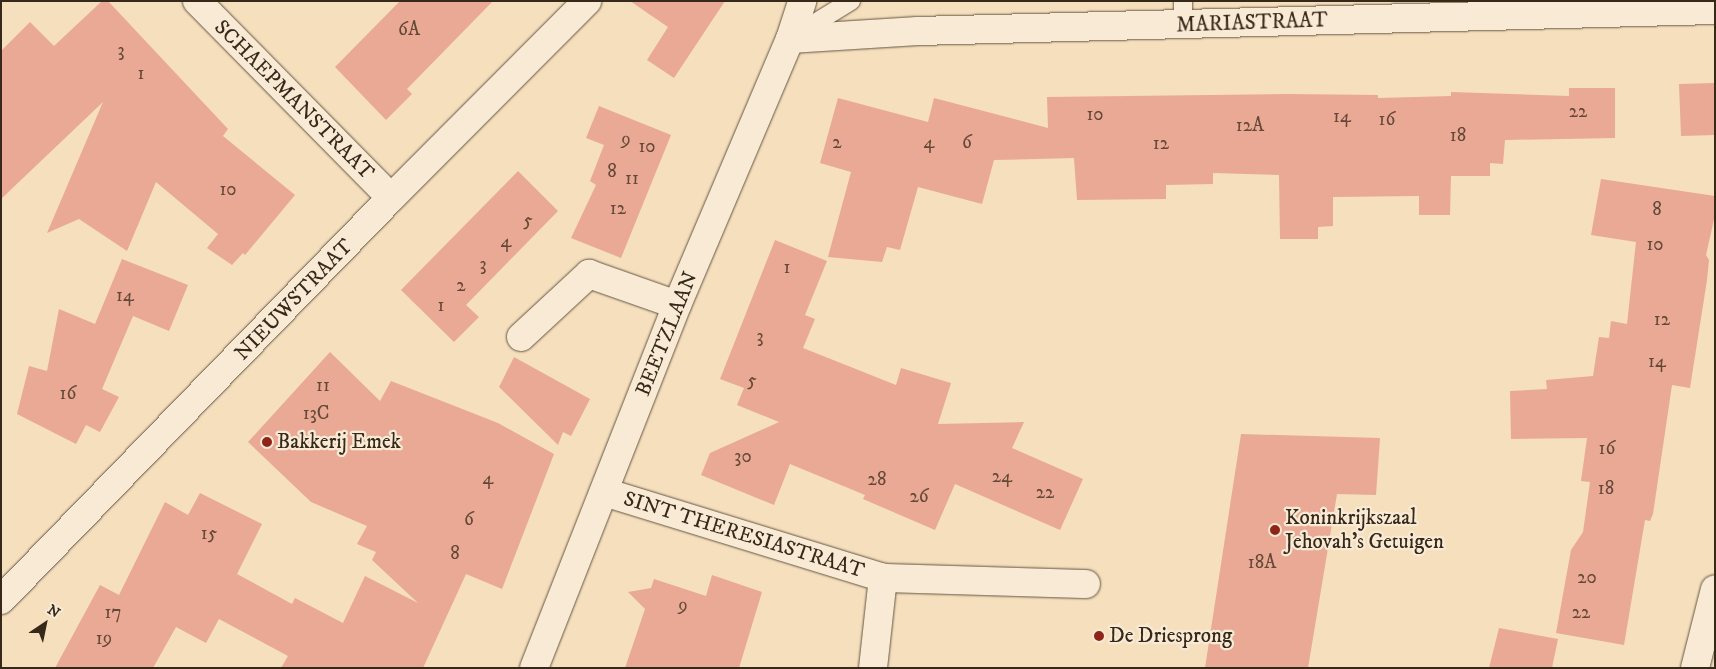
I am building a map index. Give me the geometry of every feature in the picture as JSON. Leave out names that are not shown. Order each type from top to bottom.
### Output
[{"type":"street","name":"SCHAEPMANSTRAAT","points":[[197,1],[391,198]]},
{"type":"street","name":"NIEUWSTRAAT","points":[[5,590],[587,1]]},
{"type":"street","name":"BEETZLAAN","points":[[534,668],[677,305],[790,39],[802,1]]},
{"type":"street","name":"MARIASTRAAT","points":[[790,39],[1183,13],[1715,10]]},
{"type":"street","points":[[521,337],[590,274],[677,305]]},
{"type":"street","name":"SINT THERESIASTRAAT","points":[[604,492],[883,578],[1086,584]]},
{"type":"street","name":"SINT THERESIASTRAAT","points":[[873,668],[883,578]]},
{"type":"street","points":[[1695,668],[1715,589]]},
{"type":"lane","points":[[790,39],[851,1]]},
{"type":"building","points":[[102,1],[108,1],[228,129],[223,136],[295,195],[245,255],[243,253],[232,265],[207,248],[218,234],[156,182],[127,251],[79,219],[47,233],[103,102],[1,199],[1,51],[30,22],[54,46]]},
{"type":"building","points":[[400,1],[493,1],[407,89],[412,94],[386,120],[335,67]]},
{"type":"building","points":[[630,1],[725,1],[674,78],[647,60],[668,27]]},
{"type":"building","points":[[1715,83],[1715,135],[1681,136],[1679,84]]},
{"type":"building","points":[[1569,88],[1615,88],[1615,138],[1505,140],[1503,164],[1490,163],[1490,176],[1451,176],[1450,215],[1419,215],[1419,196],[1333,197],[1333,226],[1318,227],[1318,239],[1280,239],[1279,175],[1213,173],[1213,184],[1166,185],[1166,199],[1077,200],[1074,158],[994,160],[982,204],[918,187],[900,250],[887,247],[882,262],[828,257],[851,172],[820,163],[838,98],[928,122],[934,98],[1048,128],[1047,97],[1287,94],[1378,95],[1378,98],[1451,96],[1451,92],[1569,96]]},
{"type":"building","points":[[599,106],[671,135],[621,258],[571,238],[596,185],[590,181],[604,145],[586,138]]},
{"type":"building","points":[[518,171],[558,211],[466,305],[479,317],[454,342],[401,290]]},
{"type":"building","points":[[1601,179],[1715,196],[1715,215],[1706,255],[1709,260],[1707,280],[1690,388],[1672,385],[1653,514],[1650,521],[1645,520],[1624,645],[1556,633],[1571,550],[1583,532],[1590,482],[1581,481],[1587,438],[1511,439],[1510,391],[1547,389],[1546,380],[1593,376],[1599,337],[1609,338],[1611,321],[1627,324],[1636,242],[1591,235]]},
{"type":"building","points":[[775,240],[827,261],[805,315],[815,319],[803,348],[896,385],[901,368],[951,383],[938,424],[1024,422],[1012,448],[1083,479],[1060,530],[955,484],[935,530],[863,499],[865,495],[790,464],[774,505],[701,475],[710,453],[779,422],[737,405],[744,388],[720,379]]},
{"type":"building","points":[[122,259],[188,285],[169,331],[133,316],[102,389],[119,397],[100,432],[86,425],[76,444],[17,414],[29,366],[47,371],[59,309],[95,324]]},
{"type":"building","points":[[330,352],[380,401],[391,381],[498,423],[554,454],[502,589],[466,574],[423,668],[281,668],[288,656],[219,619],[206,643],[176,627],[153,668],[55,668],[100,585],[119,595],[165,502],[188,515],[200,493],[262,524],[237,574],[292,604],[295,598],[343,623],[365,576],[418,603],[372,560],[376,552],[357,544],[367,526],[311,502],[248,442]]},
{"type":"building","points":[[514,357],[590,399],[571,436],[563,432],[558,445],[499,387]]},
{"type":"building","name":"Koninkrijkszaal Jehovah's Getuigen","points":[[1241,434],[1380,438],[1376,495],[1337,494],[1308,668],[1205,668]]},
{"type":"building","points":[[712,575],[762,592],[739,668],[625,668],[645,609],[628,592],[651,588],[654,579],[706,596]]},
{"type":"building","points":[[1499,628],[1558,639],[1552,668],[1489,668]]},
{"type":"place","name":"Bakkerij Emek","points":[[267,442]]},
{"type":"place","name":"Koninkrijkszaal Jehovah's Getuigen","points":[[1275,530]]},
{"type":"place","name":"De Driesprong","points":[[1099,636]]}]
